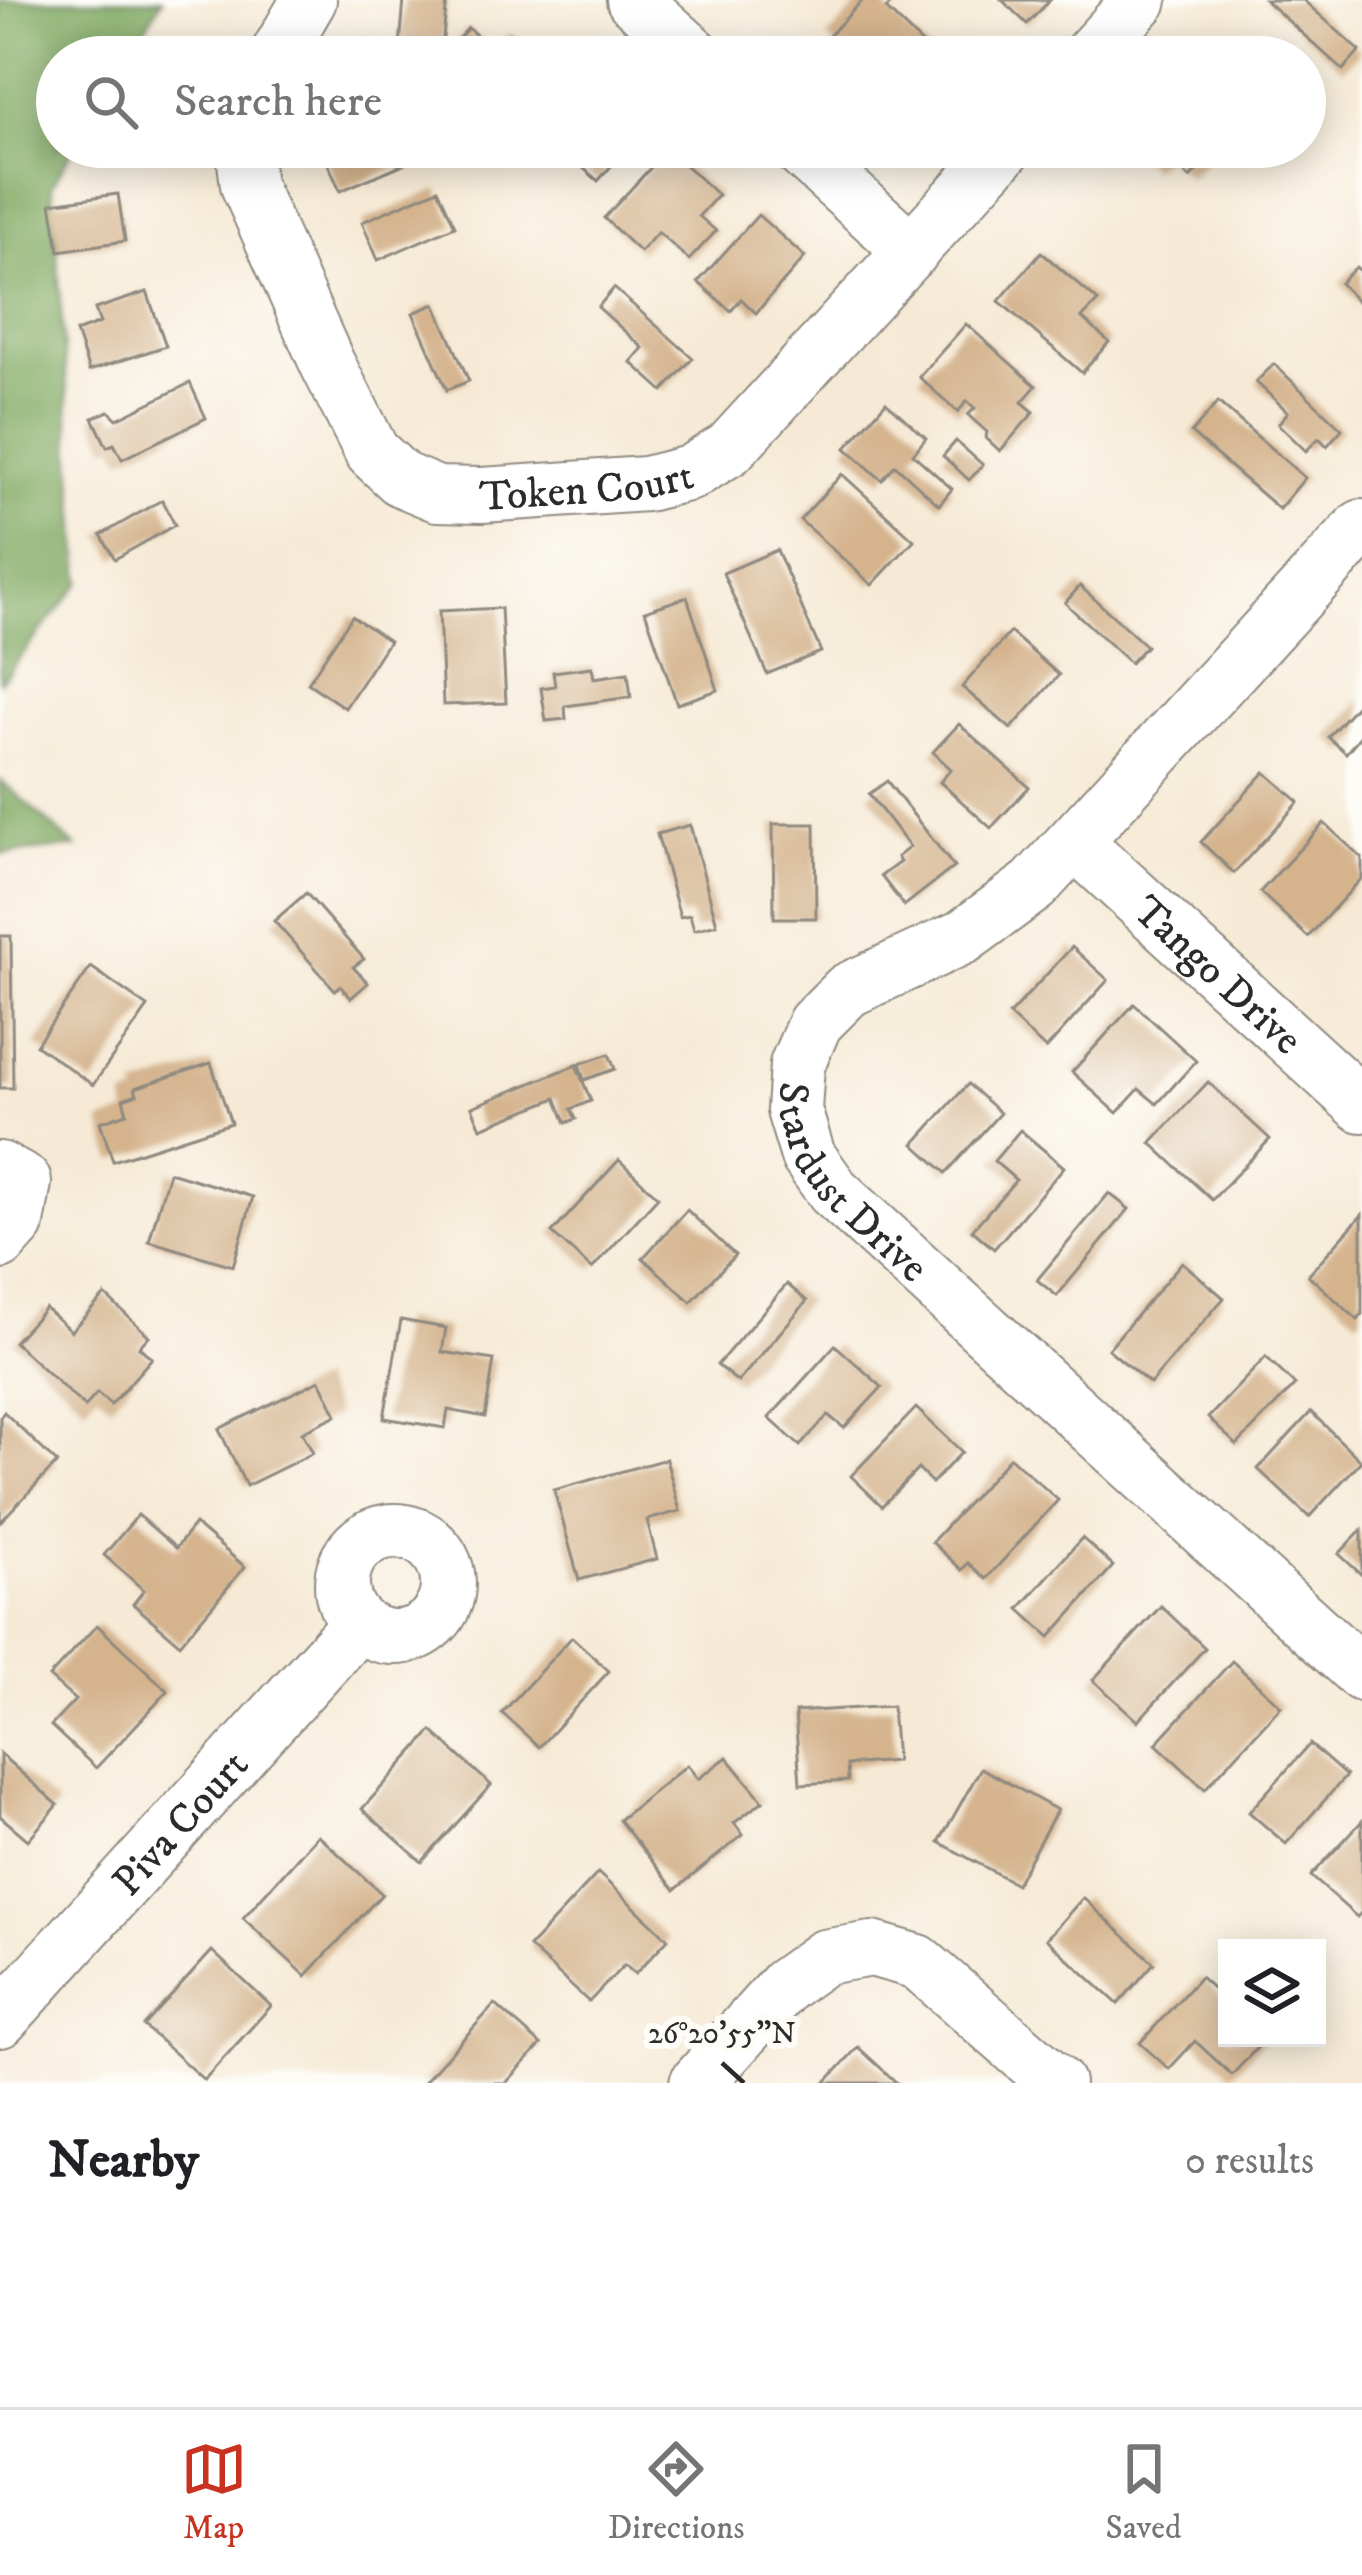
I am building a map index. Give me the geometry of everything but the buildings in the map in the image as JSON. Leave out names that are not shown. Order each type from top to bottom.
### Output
[{"type":"street","points":[[289,36],[309,0]]},
{"type":"street","points":[[634,0],[674,36]]},
{"type":"street","points":[[1107,36],[1140,0]]},
{"type":"street","name":"Token Court","points":[[246,168],[248,185],[327,363],[372,452],[401,479],[437,494],[482,495],[646,484],[690,473],[730,449],[987,168]]},
{"type":"street","points":[[820,168],[912,250]]},
{"type":"street","name":"Stardust Drive","points":[[1360,533],[1034,885],[963,937],[848,990],[815,1023],[797,1065],[794,1110],[808,1156],[833,1191],[1362,1674]]},
{"type":"street","name":"Tango Drive","points":[[1075,842],[1362,1105]]},
{"type":"street","points":[[0,1169],[24,1182],[17,1223],[0,1242]]},
{"type":"street","name":"Piva Court","points":[[0,2020],[359,1623]]},
{"type":"street","points":[[698,2083],[785,1985],[824,1957],[872,1949],[918,1962],[1057,2083]]},
{"type":"green space","points":[[0,0],[162,0],[141,36],[36,36],[36,168],[62,168],[52,185],[81,582],[0,682]]},
{"type":"green space","points":[[0,780],[76,847],[0,854]]}]
